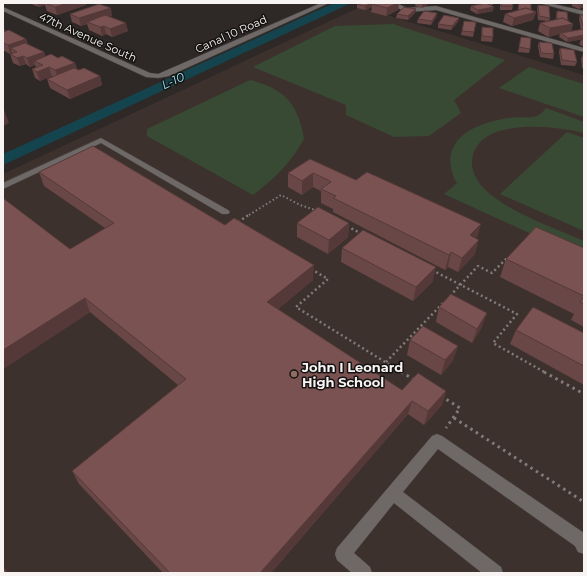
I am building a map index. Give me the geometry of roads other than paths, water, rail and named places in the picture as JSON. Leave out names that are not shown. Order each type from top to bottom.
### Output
[{"type":"street","name":"Canal 10 Road","points":[[166,74],[326,3]]},
{"type":"street","points":[[391,3],[406,10],[436,8],[584,50]]},
{"type":"street","points":[[436,8],[442,3]]},
{"type":"street","points":[[542,3],[584,13]]},
{"type":"street","name":"47th Avenue South","points":[[3,9],[149,75],[158,76],[166,74]]},
{"type":"street","points":[[3,186],[101,140],[226,212]]},
{"type":"street","points":[[364,573],[343,554],[438,440],[581,540],[584,546]]},
{"type":"street","points":[[394,494],[495,573]]},
{"type":"waterway","name":"L-10","points":[[3,160],[343,3]]},
{"type":"place","name":"John I Leonard High School","points":[[294,374]]}]
